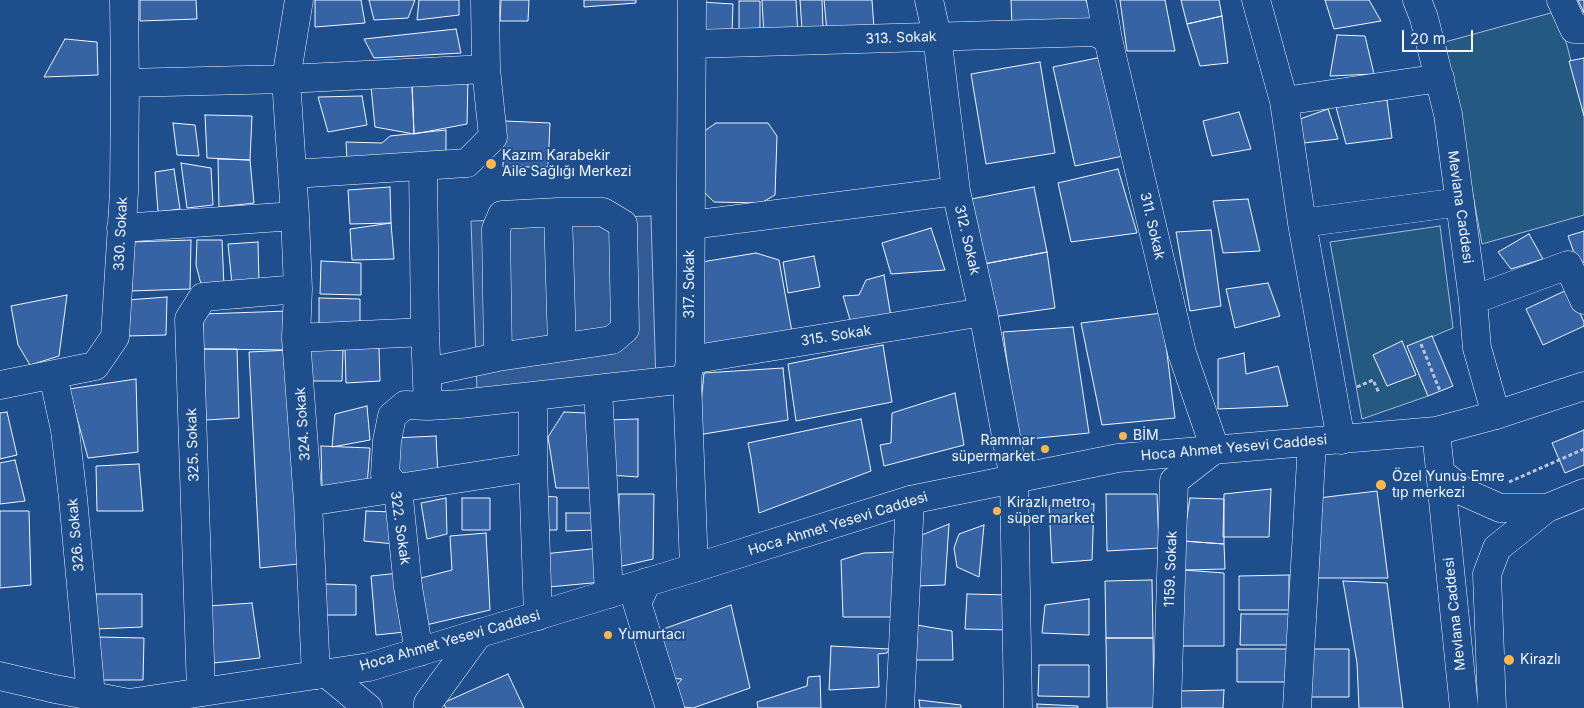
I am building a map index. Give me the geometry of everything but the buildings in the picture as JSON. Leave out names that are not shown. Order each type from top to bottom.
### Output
[{"type":"street","name":"330. Sokak","points":[[0,386],[95,366],[115,337],[124,192],[126,83],[124,0]]},
{"type":"street","name":"324. Sokak","points":[[299,0],[286,79],[293,174],[298,289],[296,338],[321,674]]},
{"type":"street","points":[[293,174],[467,163],[493,137],[486,69],[485,0]]},
{"type":"street","name":"317. Sokak","points":[[692,0],[688,370],[694,568]]},
{"type":"street","name":"312. Sokak","points":[[929,0],[937,36],[956,191],[983,312],[1014,479],[1018,708]]},
{"type":"street","name":"311. Sokak","points":[[1101,0],[1108,39],[1182,352],[1215,450]]},
{"type":"street","points":[[1256,0],[1284,101],[1302,223],[1341,440]]},
{"type":"street","name":"Mevlana Caddesi","points":[[1417,0],[1424,18],[1448,114],[1473,300],[1477,348],[1496,415]]},
{"type":"street","points":[[1561,0],[1574,29],[1584,29]]},
{"type":"street","name":"313. Sokak","points":[[692,44],[1095,32],[1108,39]]},
{"type":"street","points":[[126,83],[286,79],[486,69]]},
{"type":"street","points":[[1284,101],[1440,78]]},
{"type":"street","points":[[422,166],[428,406]]},
{"type":"street","points":[[691,225],[956,191]]},
{"type":"street","points":[[1302,223],[1460,202]]},
{"type":"street","points":[[558,212],[562,347]]},
{"type":"street","points":[[427,372],[498,357],[612,340],[625,329],[623,224],[603,212],[502,215],[496,229],[498,357]]},
{"type":"street","points":[[121,228],[295,216]]},
{"type":"street","points":[[1473,300],[1568,265],[1584,300]]},
{"type":"street","name":"325. Sokak","points":[[201,692],[190,319],[202,297],[298,289]]},
{"type":"street","name":"315. Sokak","points":[[688,370],[983,312]]},
{"type":"street","points":[[296,338],[425,332]]},
{"type":"street","name":"322. Sokak","points":[[419,652],[408,587],[398,488],[386,474],[387,441],[392,416],[405,405],[460,404],[598,389],[688,370]]},
{"type":"street","name":"326. Sokak","points":[[52,375],[64,430],[73,498],[111,702]]},
{"type":"street","name":"Hoca Ahmet Yesevi Caddesi","points":[[111,702],[201,692],[370,667],[910,500],[1118,458],[1436,431],[1496,415],[1584,386]]},
{"type":"street","points":[[598,389],[609,594]]},
{"type":"street","points":[[533,396],[533,467],[538,616]]},
{"type":"street","name":"Mevlana Caddesi","points":[[1436,431],[1464,708]]},
{"type":"street","points":[[1297,708],[1312,442]]},
{"type":"street","name":"1159. Sokak","points":[[1167,708],[1174,481],[1215,450]]},
{"type":"street","points":[[308,502],[533,467]]},
{"type":"street","points":[[1440,472],[1464,492],[1500,508],[1547,508]]},
{"type":"street","points":[[1492,708],[1487,574],[1497,548],[1547,508],[1584,493]]},
{"type":"street","points":[[900,708],[910,500]]},
{"type":"street","points":[[648,582],[636,603],[670,708]]},
{"type":"street","points":[[428,708],[428,703],[479,633]]},
{"type":"street","points":[[321,674],[368,708]]},
{"type":"street","points":[[0,676],[111,702]]},
{"type":"path","points":[[1421,344],[1440,391]]},
{"type":"path","points":[[1502,485],[1584,449]]},
{"type":"shaded area","points":[[1558,11],[1584,111],[1584,215],[1482,244],[1445,42]]},
{"type":"shaded area","points":[[651,216],[656,384],[477,390],[471,221]]},
{"type":"shaded area","points":[[1440,226],[1453,328],[1408,347],[1428,396],[1362,419],[1330,242]]},
{"type":"place","name":"Kazım Karabekir Aile Sağlığı Merkezi","points":[[491,164]]},
{"type":"place","name":"BİM","points":[[1123,436]]},
{"type":"place","name":"Rammar süpermarket","points":[[1045,449]]},
{"type":"place","name":"Özel Yunus Emre tıp merkezi","points":[[1381,485]]},
{"type":"place","name":"Kirazlı metro süper market","points":[[997,511]]},
{"type":"place","name":"Yumurtacı","points":[[608,635]]},
{"type":"place","name":"Kirazlı","points":[[1509,660]]}]
